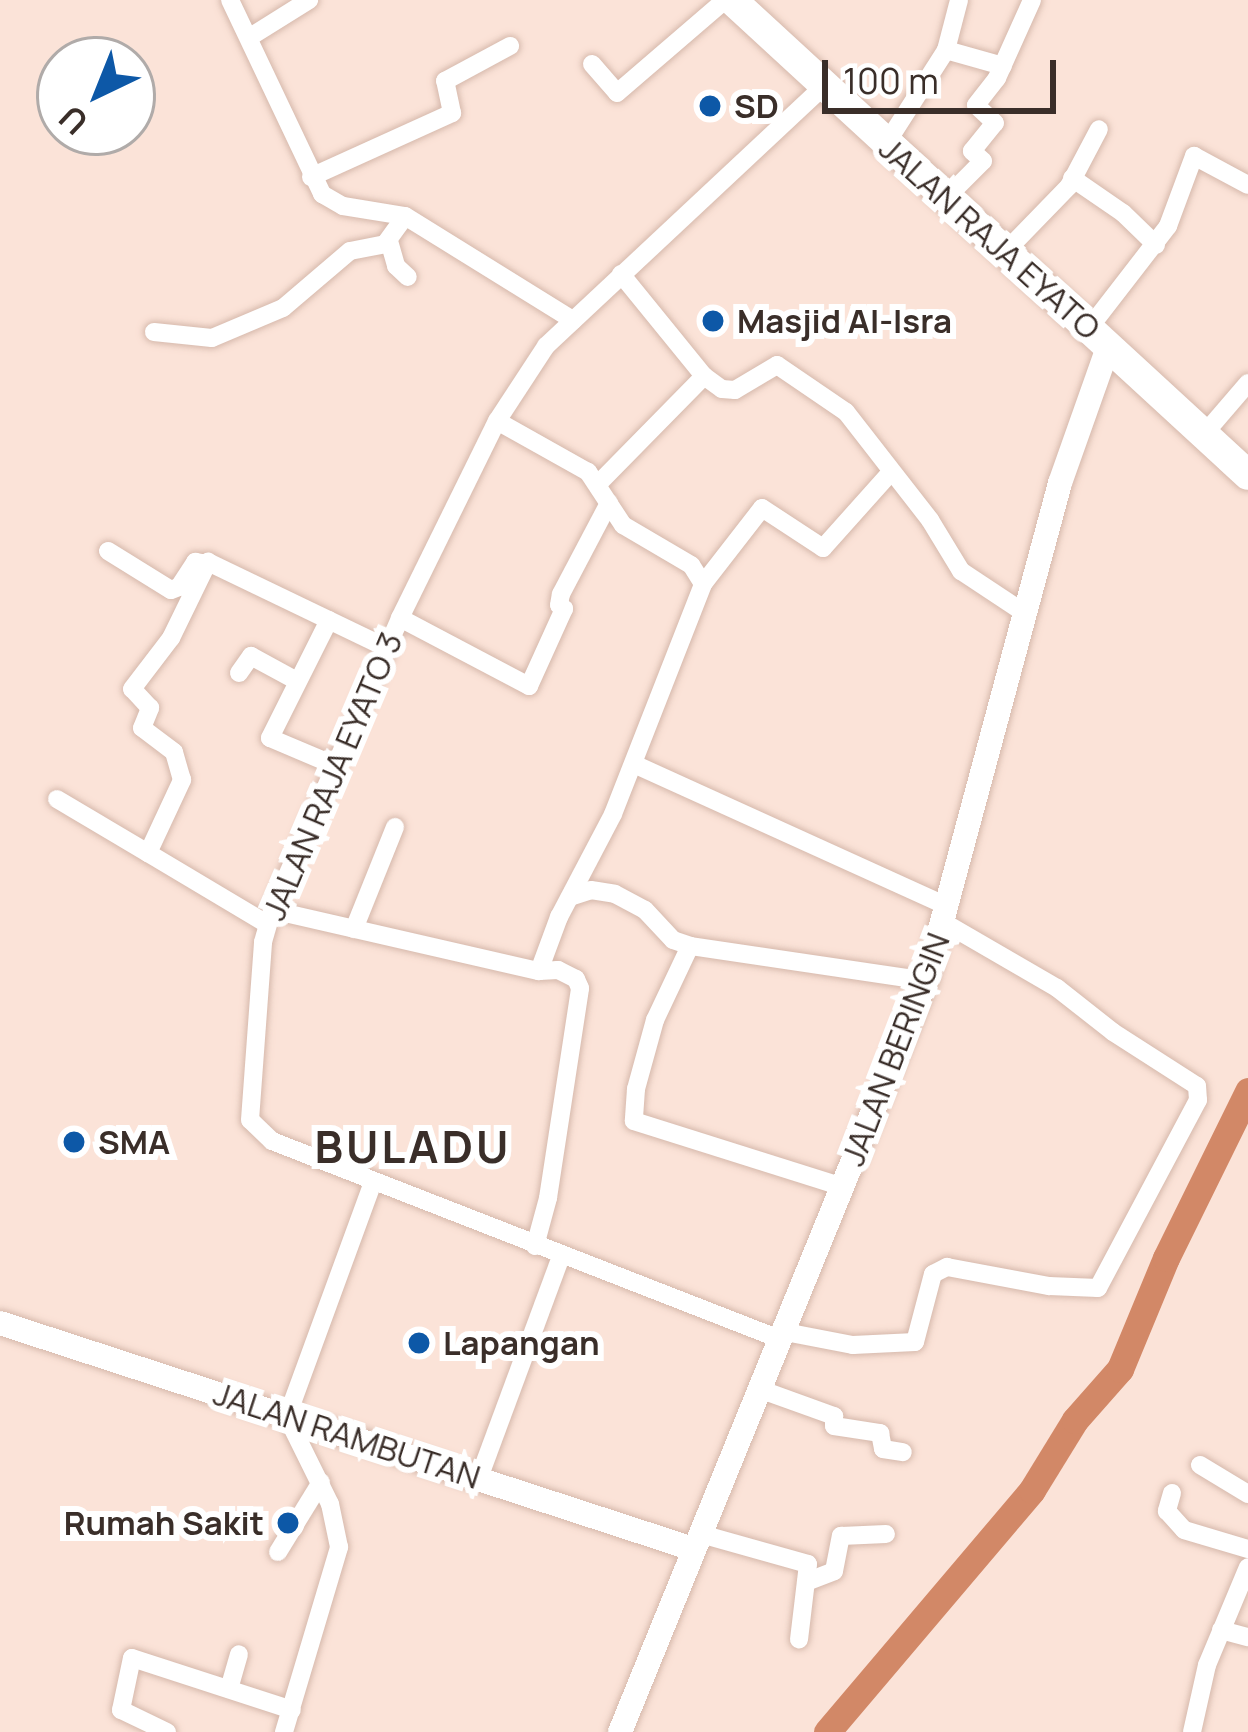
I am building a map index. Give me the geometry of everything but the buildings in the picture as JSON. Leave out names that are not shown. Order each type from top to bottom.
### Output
[{"type":"main road","name":"JALAN RAJA EYATO","points":[[728,0],[1248,476]]},
{"type":"street","points":[[230,0],[311,177],[331,202],[404,216],[573,320]]},
{"type":"street","points":[[250,37],[310,0]]},
{"type":"street","points":[[592,64],[617,93],[728,0]]},
{"type":"street","points":[[886,144],[946,50],[959,0]]},
{"type":"street","points":[[946,198],[982,161],[972,151],[995,123],[976,105],[1003,66],[1032,0]]},
{"type":"street","points":[[311,177],[452,113],[445,82],[510,46]]},
{"type":"street","points":[[946,50],[1003,66]]},
{"type":"street","name":"JALAN RAJA EYATO 3","points":[[822,88],[546,346],[497,422],[400,618],[269,917],[250,1120],[272,1141],[561,1256],[778,1335],[853,1345],[914,1342],[933,1274],[946,1267],[1049,1286],[1098,1288],[1198,1100],[1197,1086],[945,914]]},
{"type":"street","points":[[1006,251],[1072,178],[1099,129]]},
{"type":"street","points":[[1100,336],[1156,245],[1194,156],[1248,185]]},
{"type":"street","points":[[1072,178],[1123,213],[1156,245]]},
{"type":"street","points":[[154,332],[183,338],[221,336],[292,303],[350,251],[389,241],[404,216]]},
{"type":"street","points":[[389,241],[396,266],[409,277]]},
{"type":"street","points":[[621,274],[704,376],[722,389],[735,390],[783,367],[858,423],[890,473],[931,520],[961,571],[1026,614]]},
{"type":"street","name":"JALAN BERINGIN","points":[[620,1732],[926,981],[1100,336]]},
{"type":"street","points":[[599,483],[704,376]]},
{"type":"street","points":[[1205,433],[1248,383]]},
{"type":"street","points":[[497,422],[561,454],[599,483],[623,525],[692,565],[703,584]]},
{"type":"street","points":[[539,971],[636,765],[703,584],[762,508],[824,548],[890,473]]},
{"type":"street","points":[[400,618],[529,686],[564,609],[559,605],[561,594],[609,503]]},
{"type":"street","points":[[108,551],[171,590],[179,587],[195,562],[207,564],[262,584],[387,648]]},
{"type":"street","points":[[148,853],[182,780],[174,752],[142,728],[150,708],[132,688],[178,627],[207,564]]},
{"type":"street","points":[[329,620],[296,680],[271,741],[334,765]]},
{"type":"street","points":[[239,673],[250,656],[296,680]]},
{"type":"street","points":[[636,765],[945,914]]},
{"type":"street","points":[[57,799],[269,917],[354,929],[539,971],[558,970],[576,979],[580,988],[548,1198],[535,1246]]},
{"type":"street","points":[[354,929],[395,827]]},
{"type":"street","points":[[570,897],[591,890],[615,894],[645,910],[673,940],[690,946],[926,981]]},
{"type":"street","points":[[690,946],[655,1020],[636,1089],[634,1121],[843,1187]]},
{"type":"street","points":[[284,1732],[339,1547],[321,1482],[287,1417],[373,1182]]},
{"type":"street","points":[[479,1478],[561,1256]]},
{"type":"street","name":"JALAN RAMBUTAN","points":[[0,1323],[479,1478],[697,1542]]},
{"type":"street","points":[[760,1389],[834,1416],[834,1426],[880,1433],[883,1449],[903,1452]]},
{"type":"street","points":[[1200,1465],[1248,1494]]},
{"type":"street","points":[[278,1552],[321,1482]]},
{"type":"street","points":[[1172,1492],[1167,1511],[1184,1529],[1248,1550]]},
{"type":"street","points":[[806,1582],[834,1571],[841,1536],[886,1534]]},
{"type":"street","points":[[697,1542],[808,1564],[799,1639]]},
{"type":"street","points":[[1192,1732],[1197,1696],[1248,1567]]},
{"type":"street","points":[[1221,1630],[1248,1636]]},
{"type":"street","points":[[230,1689],[238,1654]]},
{"type":"street","points":[[167,1732],[121,1710],[132,1658],[292,1710]]},
{"type":"waterway","points":[[827,1732],[1032,1490],[1075,1420],[1120,1369],[1166,1258],[1248,1091]]},
{"type":"place","name":"SD","points":[[710,106]]},
{"type":"place","name":"Masjid Al-Isra","points":[[713,321]]},
{"type":"place","name":"SMA","points":[[74,1142]]},
{"type":"place","name":"Lapangan","points":[[419,1343]]},
{"type":"place","name":"Rumah Sakit","points":[[288,1523]]},
{"type":"district","name":"BULADU","points":[[413,1147]]}]
